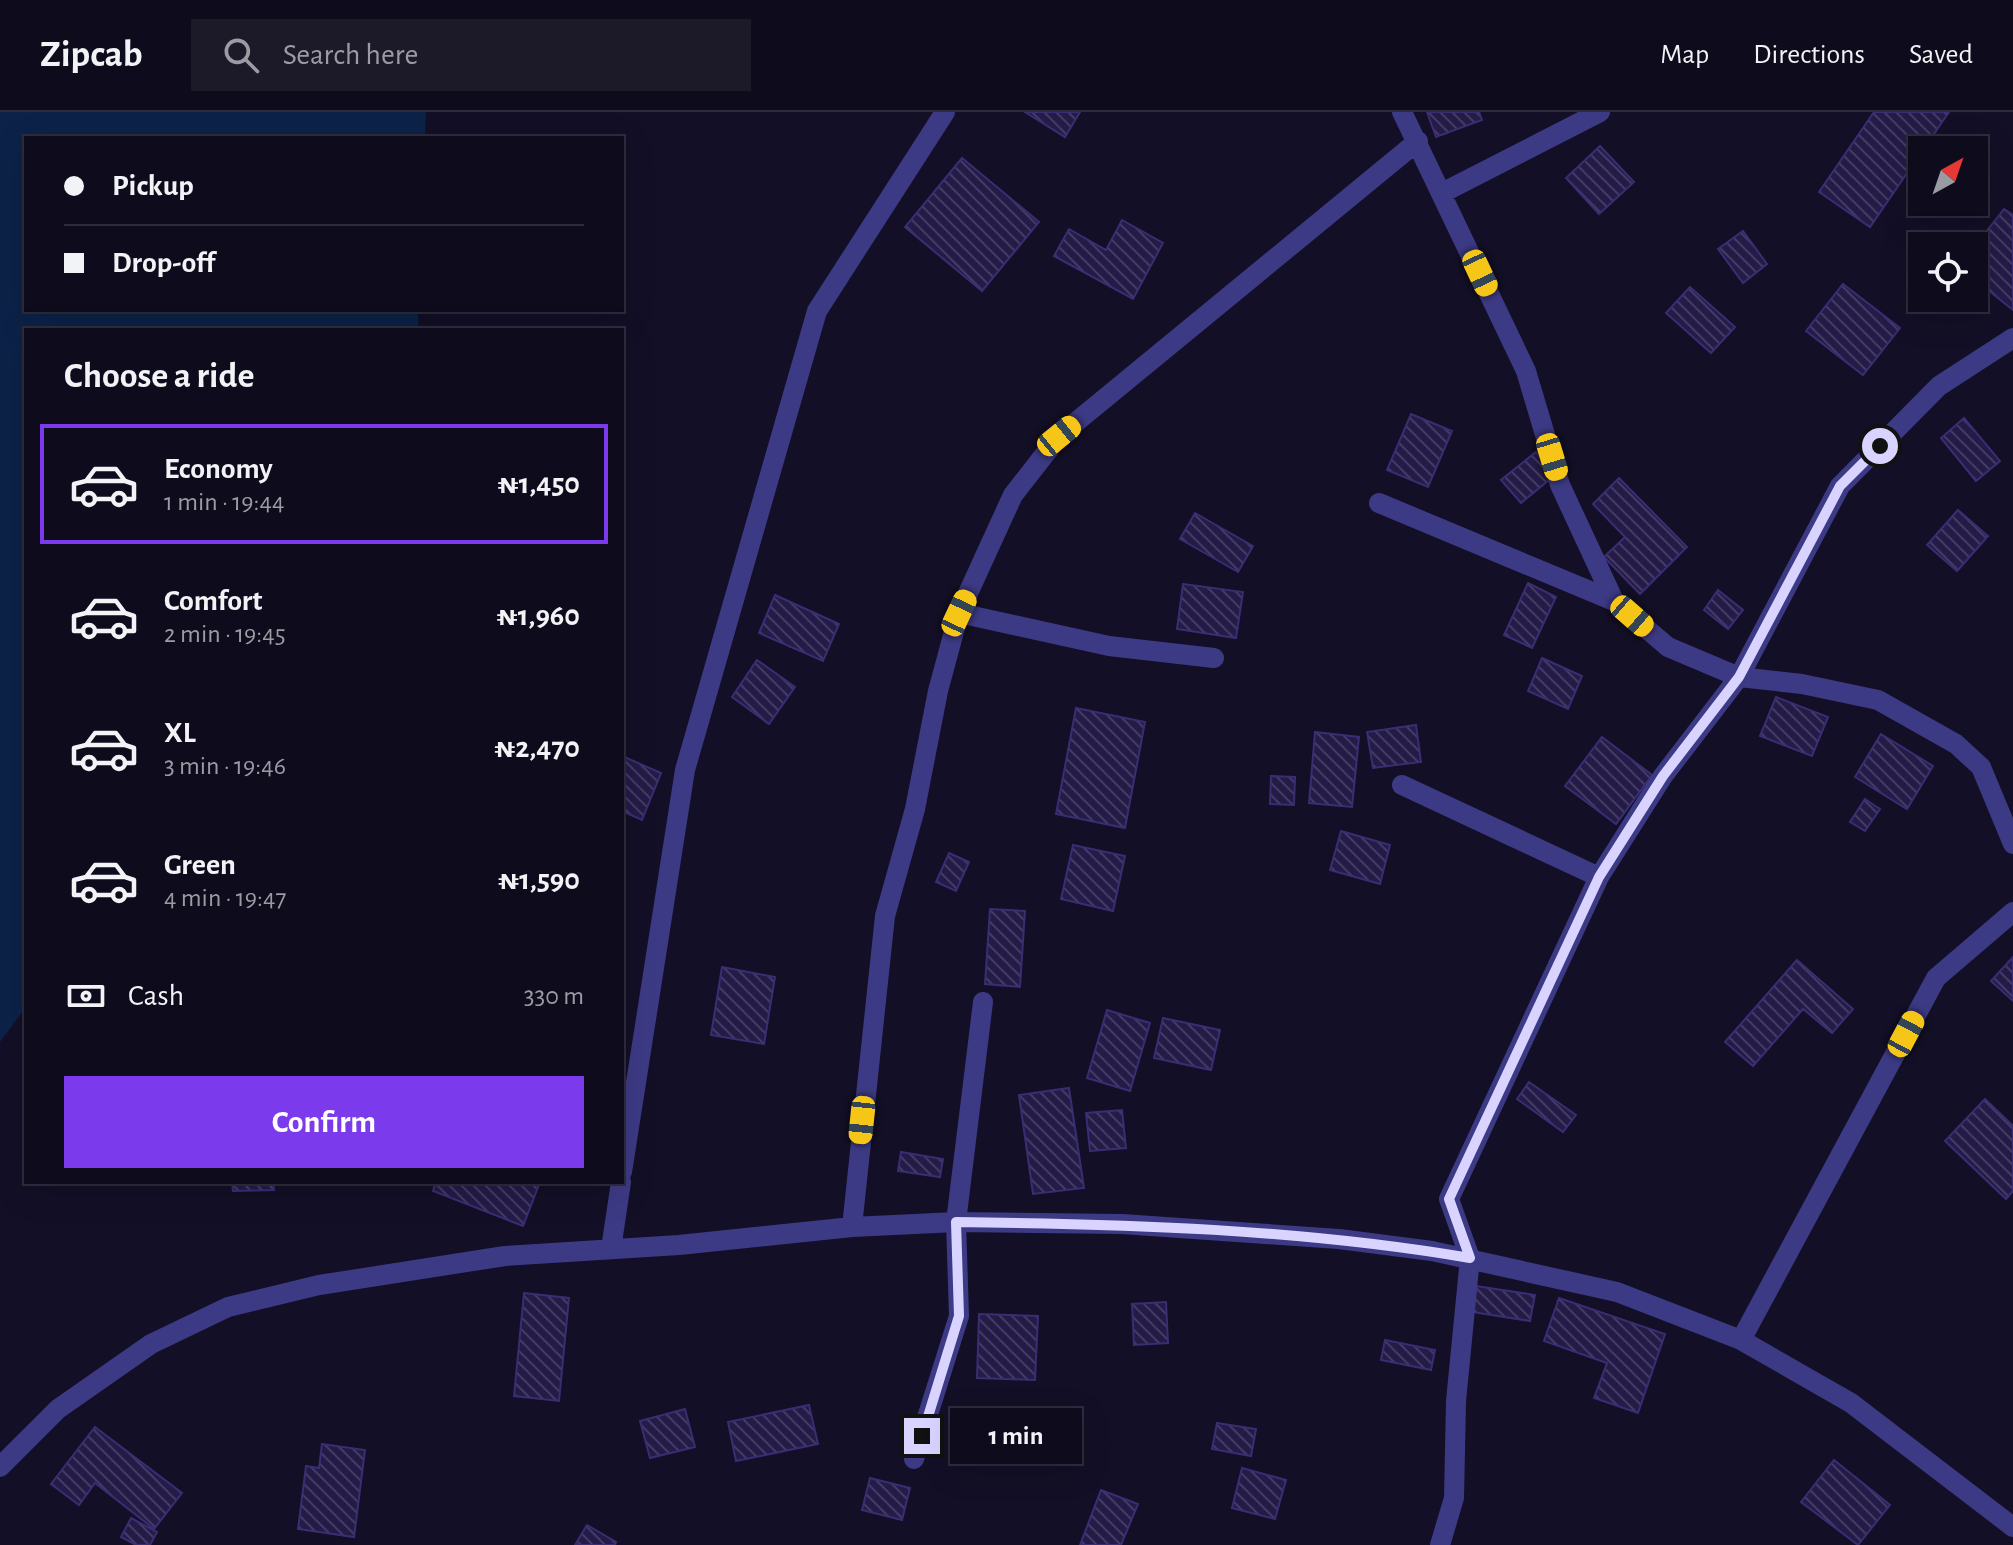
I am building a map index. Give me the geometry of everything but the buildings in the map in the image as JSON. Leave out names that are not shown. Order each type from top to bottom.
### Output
[{"type":"street","points":[[624,1159],[685,770],[817,311],[945,112]]},
{"type":"street","points":[[1402,112],[1526,371],[1560,485],[1614,601]]},
{"type":"street","points":[[1442,193],[1600,112]]},
{"type":"street","points":[[852,1227],[885,916],[915,809],[938,691],[959,613],[1013,495],[1059,436],[1418,141]]},
{"type":"street","points":[[1440,1545],[1454,1498],[1456,1401],[1470,1258],[1449,1199],[1599,877],[1663,776],[1739,677],[1840,486],[1939,386],[2013,338]]},
{"type":"street","points":[[1379,503],[1614,601],[1668,647],[1739,677],[1802,684],[1878,700],[1956,744],[1981,767],[2013,844]]},
{"type":"street","points":[[959,613],[1109,646],[1214,658]]},
{"type":"street","points":[[1402,785],[1599,877]]},
{"type":"street","points":[[1741,1340],[1936,978],[2013,912]]},
{"type":"street","points":[[914,1459],[959,1316],[956,1222],[983,1002]]},
{"type":"street","points":[[611,1249],[621,1184]]},
{"type":"street","points":[[0,1467],[58,1409],[151,1344],[228,1307],[319,1285],[505,1256],[679,1245],[852,1227],[956,1222],[1122,1224],[1339,1239],[1470,1258],[1617,1292],[1741,1340],[1851,1403],[2013,1527]]},
{"type":"water","points":[[0,112],[426,112],[425,136],[24,136],[24,312],[418,312],[418,328],[24,328],[24,1010],[0,1042]]},
{"type":"route","points":[[922,1436],[959,1316],[956,1222],[1122,1224],[1339,1239],[1470,1258],[1449,1199],[1599,877],[1663,776],[1739,677],[1840,486],[1880,446]]}]
